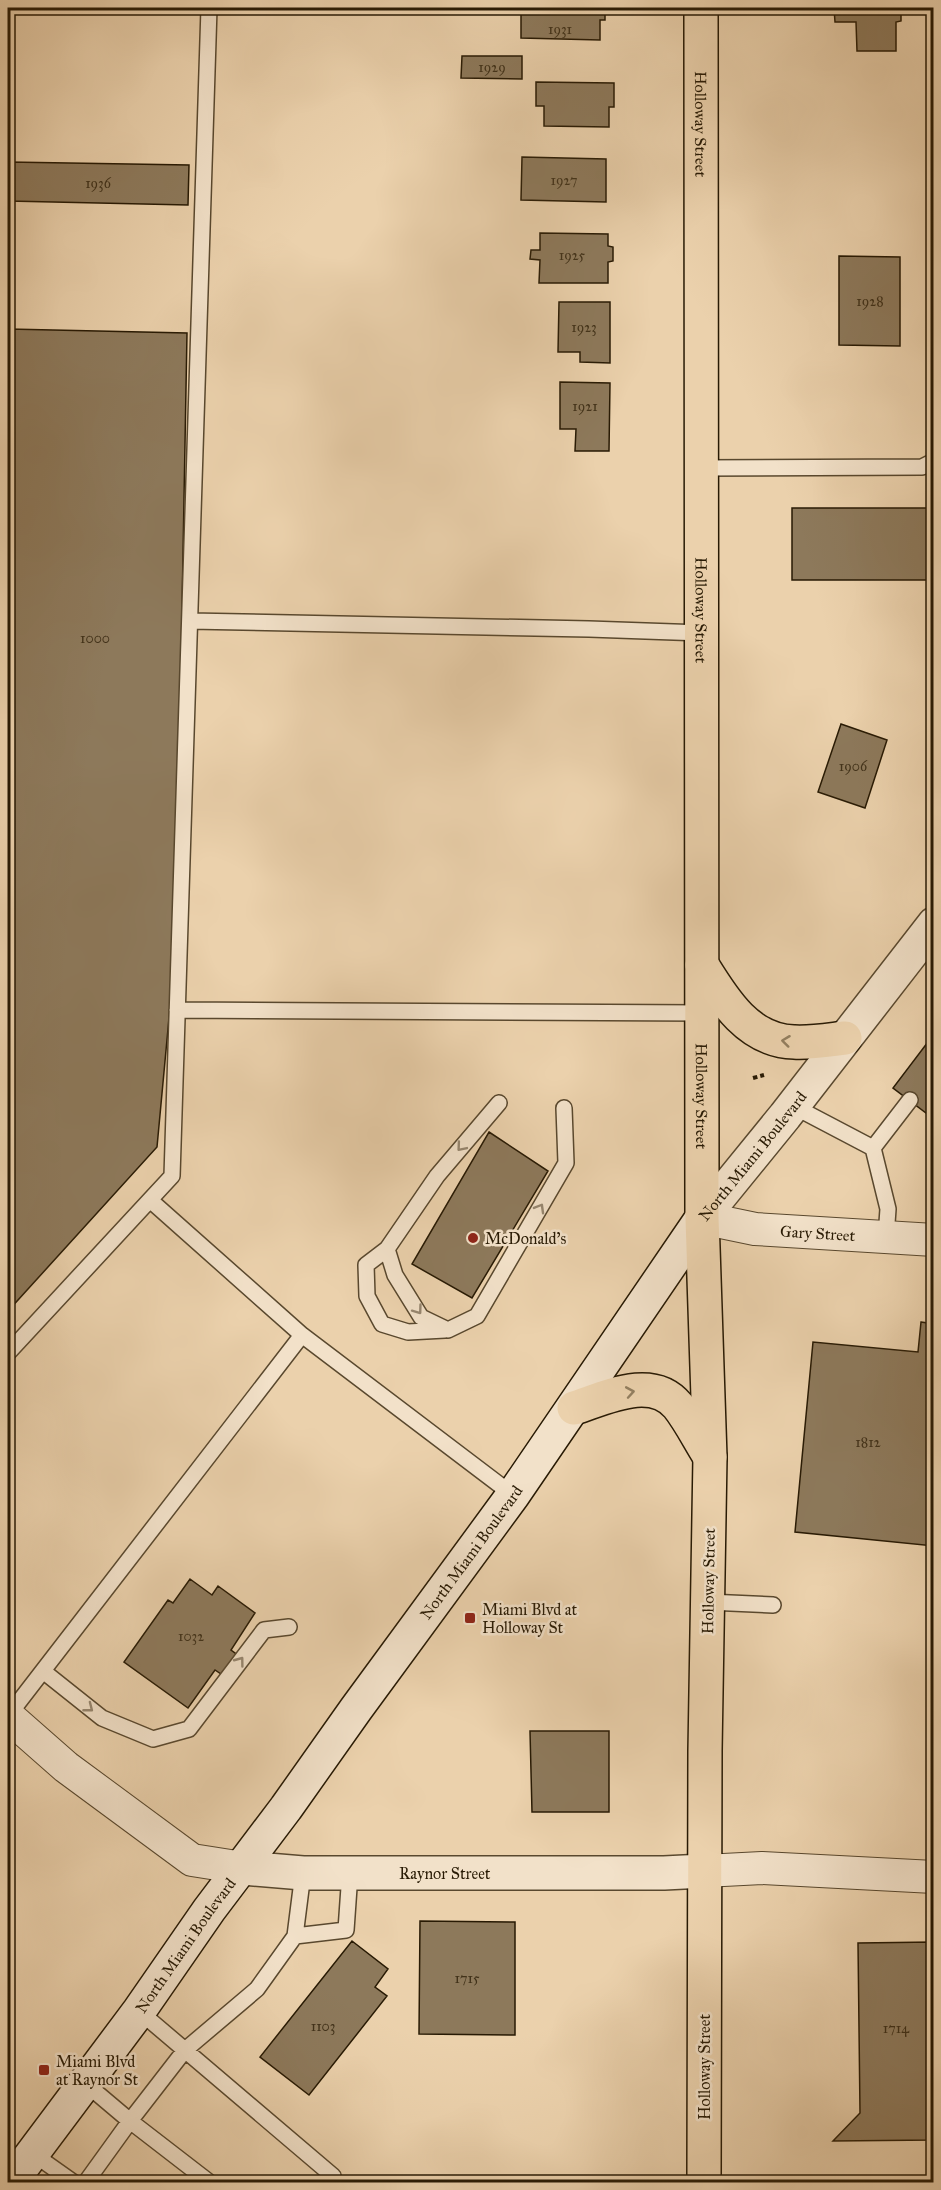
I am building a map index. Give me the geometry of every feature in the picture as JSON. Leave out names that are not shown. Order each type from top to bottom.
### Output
[{"type":"main road","name":"Holloway Street","points":[[701,8],[702,1218],[710,1456],[704,1871],[704,2182]]},
{"type":"main road","name":"North Miami Boulevard","points":[[10,2182],[139,2011],[209,1910],[243,1868],[513,1495],[702,1218],[845,1038],[929,940]]},
{"type":"main road","points":[[702,965],[723,999],[753,1029],[772,1038],[792,1042],[845,1038]]},
{"type":"main road","points":[[574,1408],[631,1390],[651,1390],[677,1404],[710,1456]]},
{"type":"main road","name":"Raynor Street","points":[[243,1868],[303,1873],[664,1873],[704,1871]]},
{"type":"street","name":"Gary Street","points":[[702,1218],[755,1229],[933,1240]]},
{"type":"street","name":"Raynor Street","points":[[8,1716],[66,1767],[192,1860],[243,1868]]},
{"type":"street","name":"Raynor Street","points":[[704,1871],[762,1868],[933,1877]]},
{"type":"lane","points":[[8,1353],[172,1176],[209,8]]},
{"type":"lane","points":[[701,468],[922,467],[933,461]]},
{"type":"lane","points":[[190,621],[589,628],[702,633]]},
{"type":"lane","points":[[177,1010],[702,1013]]},
{"type":"lane","points":[[873,1148],[910,1100]]},
{"type":"lane","points":[[499,1103],[437,1176],[387,1249],[366,1265],[367,1296],[382,1324],[408,1332],[448,1330],[477,1316],[566,1163],[564,1108]]},
{"type":"lane","points":[[793,1106],[873,1148],[888,1209],[886,1237]]},
{"type":"lane","points":[[150,1200],[302,1335],[513,1495]]},
{"type":"lane","points":[[387,1249],[395,1275],[421,1317],[448,1330]]},
{"type":"lane","points":[[8,1716],[302,1335]]},
{"type":"lane","points":[[708,1602],[773,1605]]},
{"type":"lane","points":[[43,1671],[102,1718],[153,1739],[189,1729],[264,1630],[289,1627]]},
{"type":"lane","points":[[86,2182],[184,2050],[257,1989],[295,1936],[303,1873]]},
{"type":"lane","points":[[295,1936],[346,1930],[350,1873]]},
{"type":"lane","points":[[139,2011],[333,2176],[328,2182]]},
{"type":"lane","points":[[85,2083],[192,2178],[209,2182]]},
{"type":"lane","points":[[32,2153],[73,2182]]},
{"type":"path","points":[[753,1078],[764,1075]]},
{"type":"building","points":[[521,8],[605,8],[605,20],[600,20],[600,40],[521,38]]},
{"type":"building","points":[[834,8],[901,8],[901,21],[896,22],[896,51],[857,51],[856,22],[835,22]]},
{"type":"building","points":[[462,56],[522,56],[522,79],[461,78]]},
{"type":"building","points":[[536,82],[614,83],[614,107],[609,107],[609,127],[544,126],[544,106],[536,106]]},
{"type":"building","points":[[522,157],[606,159],[606,202],[521,200]]},
{"type":"building","points":[[8,162],[189,165],[188,205],[8,201]]},
{"type":"building","points":[[540,233],[608,234],[608,246],[613,247],[613,261],[608,262],[608,283],[539,283],[540,260],[530,259],[531,250],[540,250]]},
{"type":"building","points":[[839,256],[900,257],[900,346],[839,345]]},
{"type":"building","points":[[559,302],[610,302],[610,363],[580,362],[580,352],[558,352]]},
{"type":"building","points":[[8,329],[187,333],[176,943],[157,1147],[8,1311]]},
{"type":"building","points":[[560,382],[610,383],[609,451],[575,451],[576,429],[560,429]]},
{"type":"building","points":[[792,508],[934,508],[934,580],[792,580]]},
{"type":"building","points":[[841,724],[887,740],[865,808],[818,792]]},
{"type":"building","points":[[934,1034],[934,1104],[926,1113],[893,1088]]},
{"type":"building","points":[[489,1132],[548,1171],[472,1298],[412,1264]]},
{"type":"building","points":[[921,1322],[934,1324],[934,1546],[795,1532],[813,1342],[918,1352]]},
{"type":"building","points":[[190,1579],[212,1595],[218,1586],[255,1613],[231,1650],[239,1656],[224,1676],[215,1670],[188,1708],[124,1662],[168,1600],[173,1603]]},
{"type":"building","points":[[530,1731],[609,1731],[609,1812],[532,1812]]},
{"type":"building","points":[[420,1921],[515,1922],[515,2035],[419,2034]]},
{"type":"building","points":[[352,1941],[388,1969],[375,1987],[387,1996],[309,2095],[260,2057]]},
{"type":"building","points":[[934,1942],[934,2140],[833,2141],[860,2113],[858,1943]]},
{"type":"place","name":"McDonald's","points":[[473,1238]]},
{"type":"place","name":"Miami Blvd at Holloway St","points":[[470,1618]]},
{"type":"place","name":"Miami Blvd at Raynor St","points":[[44,2070]]}]
